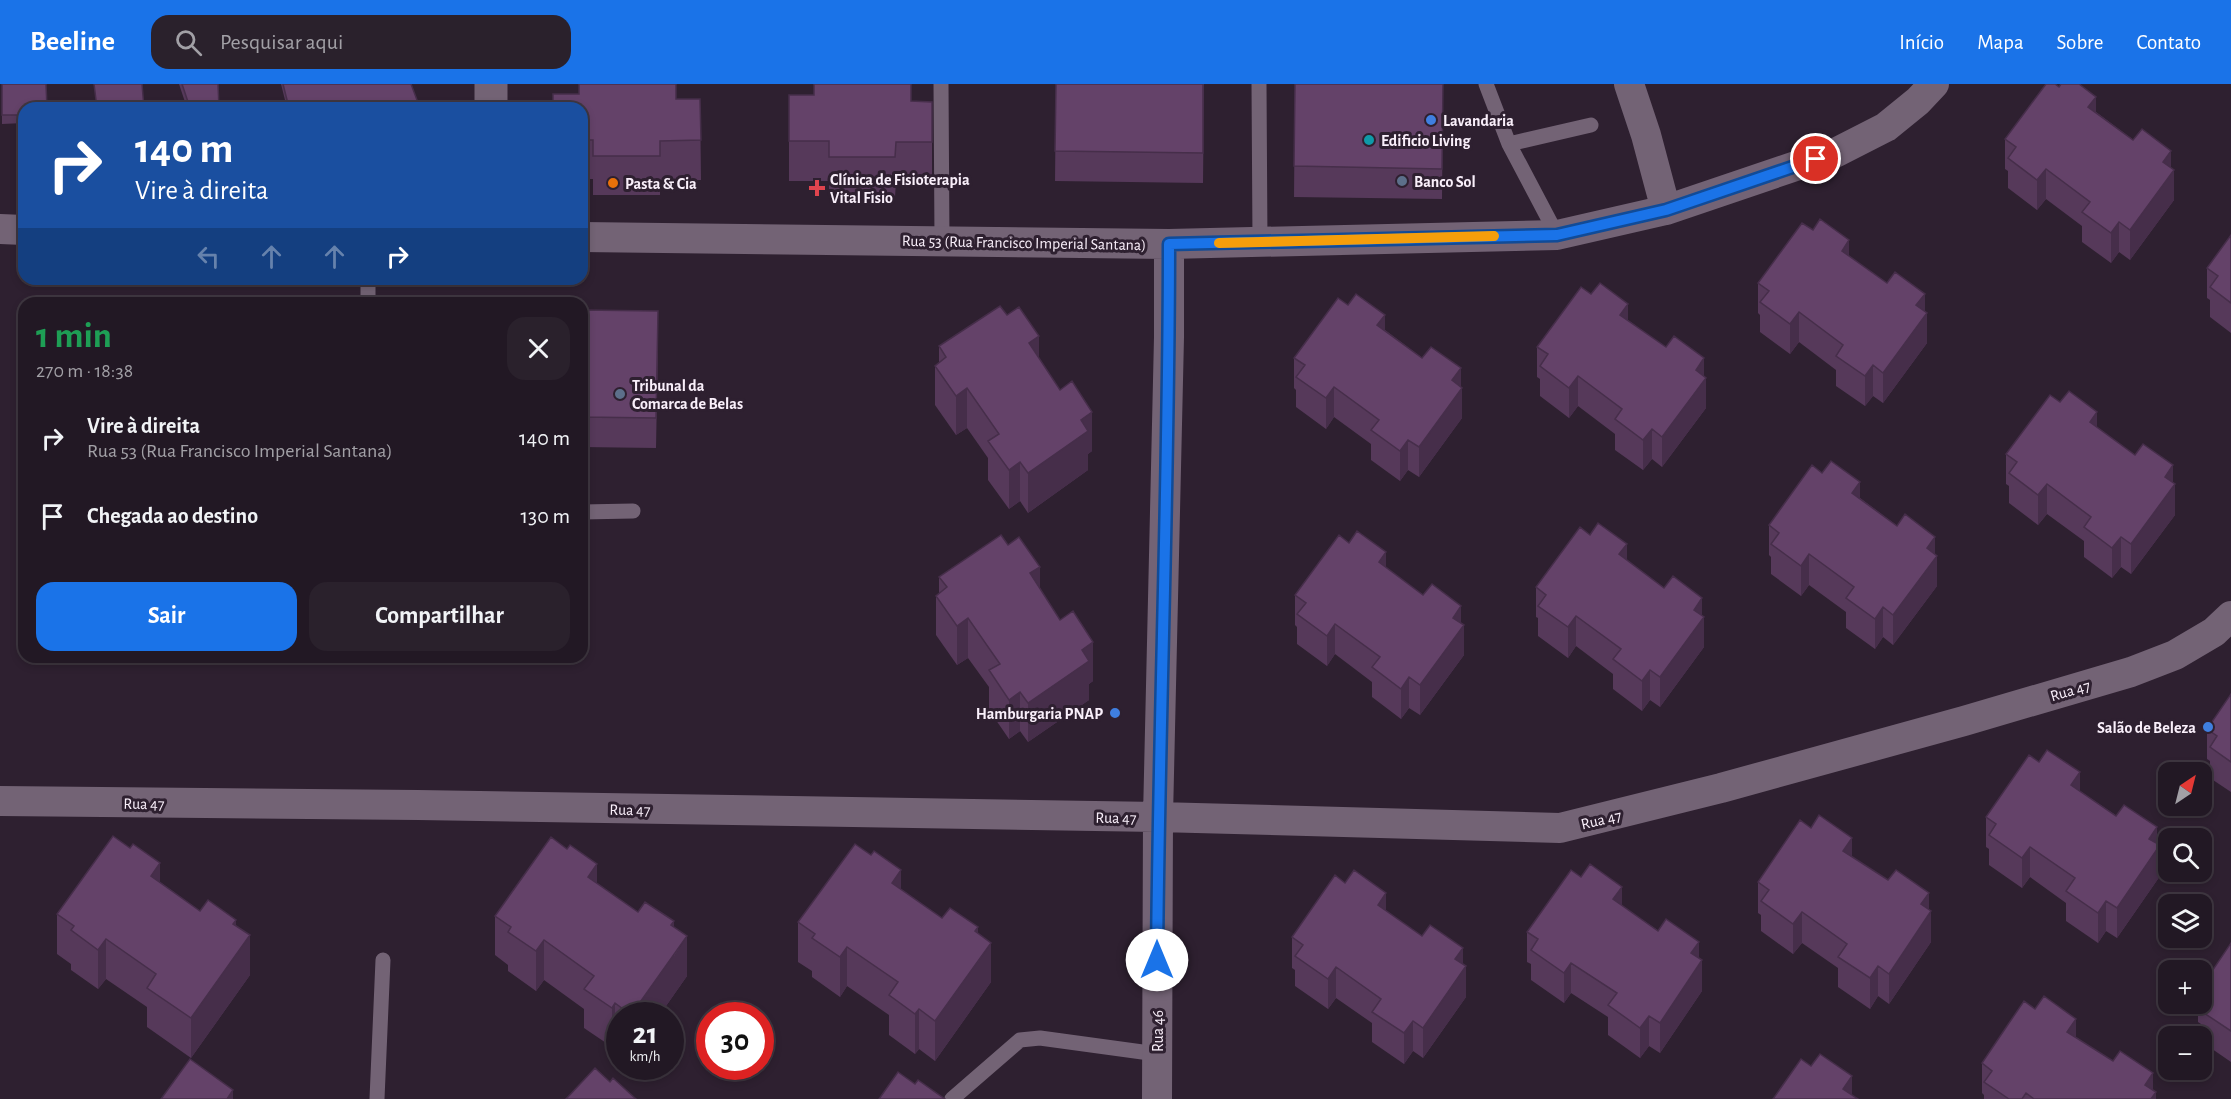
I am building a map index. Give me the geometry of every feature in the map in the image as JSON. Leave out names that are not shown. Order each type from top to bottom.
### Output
[{"type":"street","points":[[491,84],[491,102]]},
{"type":"street","points":[[1629,84],[1646,135],[1666,210]]},
{"type":"street","name":"Rua 53 (Rua Francisco Imperial Santana)","points":[[588,237],[1169,244],[1557,235],[1666,210],[1837,152],[1886,127],[1918,101],[1934,84]]},
{"type":"street","points":[[0,229],[18,230]]},
{"type":"street","name":"Rua 46","points":[[1157,1099],[1158,817],[1170,337],[1169,244]]},
{"type":"street","name":"Rua 47","points":[[0,801],[1158,817],[1560,828],[1721,788],[2132,672],[2175,656],[2214,632],[2231,616]]},
{"type":"lane","points":[[941,84],[942,241]]},
{"type":"lane","points":[[1259,84],[1260,242]]},
{"type":"lane","points":[[1486,84],[1509,144],[1557,235]]},
{"type":"lane","points":[[1509,144],[1591,125]]},
{"type":"lane","points":[[588,512],[633,511]]},
{"type":"lane","points":[[377,1099],[383,960]]},
{"type":"lane","points":[[952,1099],[1020,1040],[1040,1038],[1157,1054]]},
{"type":"building","points":[[2,84],[46,84],[47,102],[18,102],[18,115],[2,115]]},
{"type":"building","points":[[94,84],[142,84],[144,102],[96,102]]},
{"type":"building","points":[[182,84],[218,84],[219,102],[188,102]]},
{"type":"building","points":[[283,84],[411,84],[418,102],[288,102]]},
{"type":"building","points":[[579,84],[676,84],[676,99],[700,99],[701,140],[660,141],[660,156],[593,156],[593,140],[588,140],[588,102],[553,102],[553,94],[579,94]]},
{"type":"building","points":[[814,84],[911,84],[911,101],[932,102],[932,142],[896,142],[895,157],[829,157],[829,141],[789,141],[789,95],[814,95]]},
{"type":"building","points":[[1056,84],[1203,84],[1203,153],[1055,151]]},
{"type":"building","name":"Edificio Living","points":[[1295,84],[1443,84],[1442,169],[1294,166]]},
{"type":"building","points":[[2046,84],[2055,84],[2059,87],[2061,84],[2079,84],[2096,97],[2088,107],[2133,140],[2142,129],[2171,151],[2163,162],[2174,170],[2130,230],[2119,222],[2111,233],[2082,212],[2090,202],[2046,169],[2037,180],[2008,158],[2016,147],[2005,139]]},
{"type":"building","points":[[1820,219],[1849,240],[1842,251],[1887,283],[1895,272],[1925,294],[1916,305],[1927,313],[1883,373],[1873,365],[1865,376],[1836,356],[1843,345],[1799,312],[1790,324],[1760,302],[1769,291],[1758,283],[1802,223],[1813,230]]},
{"type":"building","points":[[2231,235],[2231,303],[2210,287],[2218,276],[2207,268]]},
{"type":"building","points":[[1600,283],[1628,304],[1620,315],[1666,347],[1674,336],[1704,358],[1696,370],[1706,378],[1662,437],[1652,429],[1643,440],[1615,419],[1622,409],[1578,376],[1569,388],[1540,366],[1548,354],[1537,347],[1581,287],[1591,294]]},
{"type":"building","points":[[1356,294],[1385,315],[1377,325],[1422,358],[1431,347],[1461,368],[1452,380],[1462,388],[1419,447],[1408,440],[1400,451],[1371,430],[1379,420],[1334,387],[1326,398],[1296,377],[1305,365],[1294,358],[1338,298],[1348,305]]},
{"type":"building","points":[[1000,306],[1007,315],[1019,307],[1039,336],[1029,343],[1060,390],[1072,381],[1092,412],[1081,420],[1088,431],[1028,473],[1020,462],[1009,470],[988,441],[999,434],[967,388],[956,396],[935,366],[946,357],[939,346]]},
{"type":"building","name":"Tribunal da Comarca de Belas","points":[[588,310],[658,311],[656,418],[588,417]]},
{"type":"building","points":[[2069,391],[2097,412],[2090,422],[2135,455],[2143,444],[2173,465],[2165,477],[2175,484],[2131,544],[2121,537],[2112,548],[2084,527],[2091,517],[2047,484],[2038,495],[2009,473],[2017,462],[2006,454],[2050,395],[2060,402]]},
{"type":"building","points":[[1831,461],[1860,482],[1852,493],[1897,526],[1905,514],[1935,537],[1927,548],[1937,556],[1893,615],[1883,607],[1875,619],[1846,598],[1854,587],[1809,554],[1801,566],[1771,544],[1779,533],[1769,525],[1812,465],[1822,473]]},
{"type":"building","points":[[1598,523],[1627,544],[1619,554],[1664,588],[1673,576],[1702,598],[1694,610],[1704,617],[1660,677],[1650,670],[1642,681],[1613,659],[1621,649],[1576,616],[1568,627],[1538,606],[1546,595],[1536,587],[1580,527],[1590,535]]},
{"type":"building","points":[[1357,531],[1386,552],[1379,562],[1423,595],[1432,584],[1461,606],[1453,618],[1464,625],[1420,685],[1409,677],[1401,689],[1372,667],[1380,657],[1335,624],[1327,636],[1297,614],[1306,603],[1295,595],[1339,535],[1349,543]]},
{"type":"building","points":[[1001,535],[1008,545],[1019,537],[1040,567],[1030,573],[1060,620],[1073,611],[1093,642],[1082,650],[1089,661],[1028,703],[1020,692],[1009,700],[989,670],[1000,664],[968,618],[957,626],[936,596],[947,587],[939,577]]},
{"type":"building","points":[[2231,694],[2231,762],[2210,747],[2217,736],[2207,729]]},
{"type":"building","points":[[2047,750],[2080,772],[2071,785],[2116,816],[2124,805],[2157,827],[2149,839],[2158,844],[2158,848],[2117,908],[2106,901],[2098,913],[2066,891],[2075,878],[2030,847],[2022,858],[1989,835],[1996,824],[1986,817],[2029,755],[2039,762]]},
{"type":"building","points":[[1819,815],[1852,838],[1843,851],[1888,880],[1896,870],[1929,893],[1921,904],[1931,911],[1889,974],[1878,966],[1870,978],[1838,957],[1847,944],[1802,912],[1793,924],[1761,901],[1769,890],[1758,882],[1800,820],[1811,828]]},
{"type":"building","points":[[113,836],[130,848],[133,844],[160,863],[151,876],[200,911],[208,900],[236,920],[233,924],[250,935],[191,1018],[147,988],[156,974],[106,939],[98,950],[71,930],[74,926],[57,914]]},
{"type":"building","points":[[551,837],[567,849],[570,845],[597,864],[588,877],[638,912],[645,902],[674,921],[671,925],[687,936],[640,1002],[606,1002],[606,1004],[584,989],[594,976],[544,940],[536,951],[508,932],[511,927],[495,916]]},
{"type":"building","points":[[855,844],[871,855],[874,851],[901,870],[892,883],[942,918],[950,908],[978,927],[975,931],[991,943],[935,1021],[919,1009],[915,1014],[889,995],[898,982],[847,947],[840,957],[812,938],[815,934],[798,922]]},
{"type":"building","points":[[1590,864],[1622,887],[1613,899],[1658,931],[1666,919],[1699,942],[1691,953],[1702,960],[1660,1023],[1649,1016],[1640,1028],[1608,1005],[1617,993],[1571,963],[1564,973],[1531,950],[1538,939],[1527,932],[1571,870],[1581,877]]},
{"type":"building","points":[[1354,870],[1386,893],[1378,905],[1422,936],[1430,925],[1463,948],[1455,959],[1466,966],[1423,1028],[1413,1021],[1404,1033],[1372,1012],[1381,999],[1336,967],[1328,979],[1295,956],[1303,945],[1292,937],[1335,875],[1345,883]]},
{"type":"building","points":[[2231,943],[2231,1031],[2206,1014],[2212,1014],[2212,971]]},
{"type":"building","points":[[2044,996],[2076,1019],[2067,1032],[2113,1061],[2120,1051],[2153,1073],[2145,1085],[2156,1092],[2151,1099],[2034,1099],[2026,1093],[2022,1099],[2009,1099],[1984,1082],[1992,1071],[1982,1063],[2024,1001],[2035,1009]]},
{"type":"building","points":[[1820,1054],[1852,1076],[1843,1089],[1858,1099],[1773,1099],[1801,1059],[1811,1066]]},
{"type":"building","points":[[190,1059],[233,1090],[227,1099],[161,1099]]},
{"type":"building","points":[[595,1068],[606,1080],[610,1082],[615,1080],[636,1099],[566,1099]]},
{"type":"building","points":[[898,1072],[915,1084],[918,1080],[945,1099],[879,1099]]},
{"type":"slow traffic","points":[[1219,243],[1494,236]]},
{"type":"place","name":"Lavandaria","points":[[1431,120]]},
{"type":"place","name":"Edificio Living","points":[[1369,140]]},
{"type":"place","name":"Banco Sol","points":[[1402,181]]},
{"type":"place","name":"Pasta & Cia","points":[[613,183]]},
{"type":"place","name":"Clínica de Fisioterapia Vital Fisio","points":[[817,188]]},
{"type":"place","name":"Tribunal da Comarca de Belas","points":[[620,394]]},
{"type":"place","name":"Hamburgaria PNAP","points":[[1115,713]]},
{"type":"place","name":"Salão de Beleza","points":[[2208,727]]},
{"type":"route","points":[[1157,960],[1158,817],[1170,337],[1169,244],[1557,235],[1666,210],[1816,159]]}]
